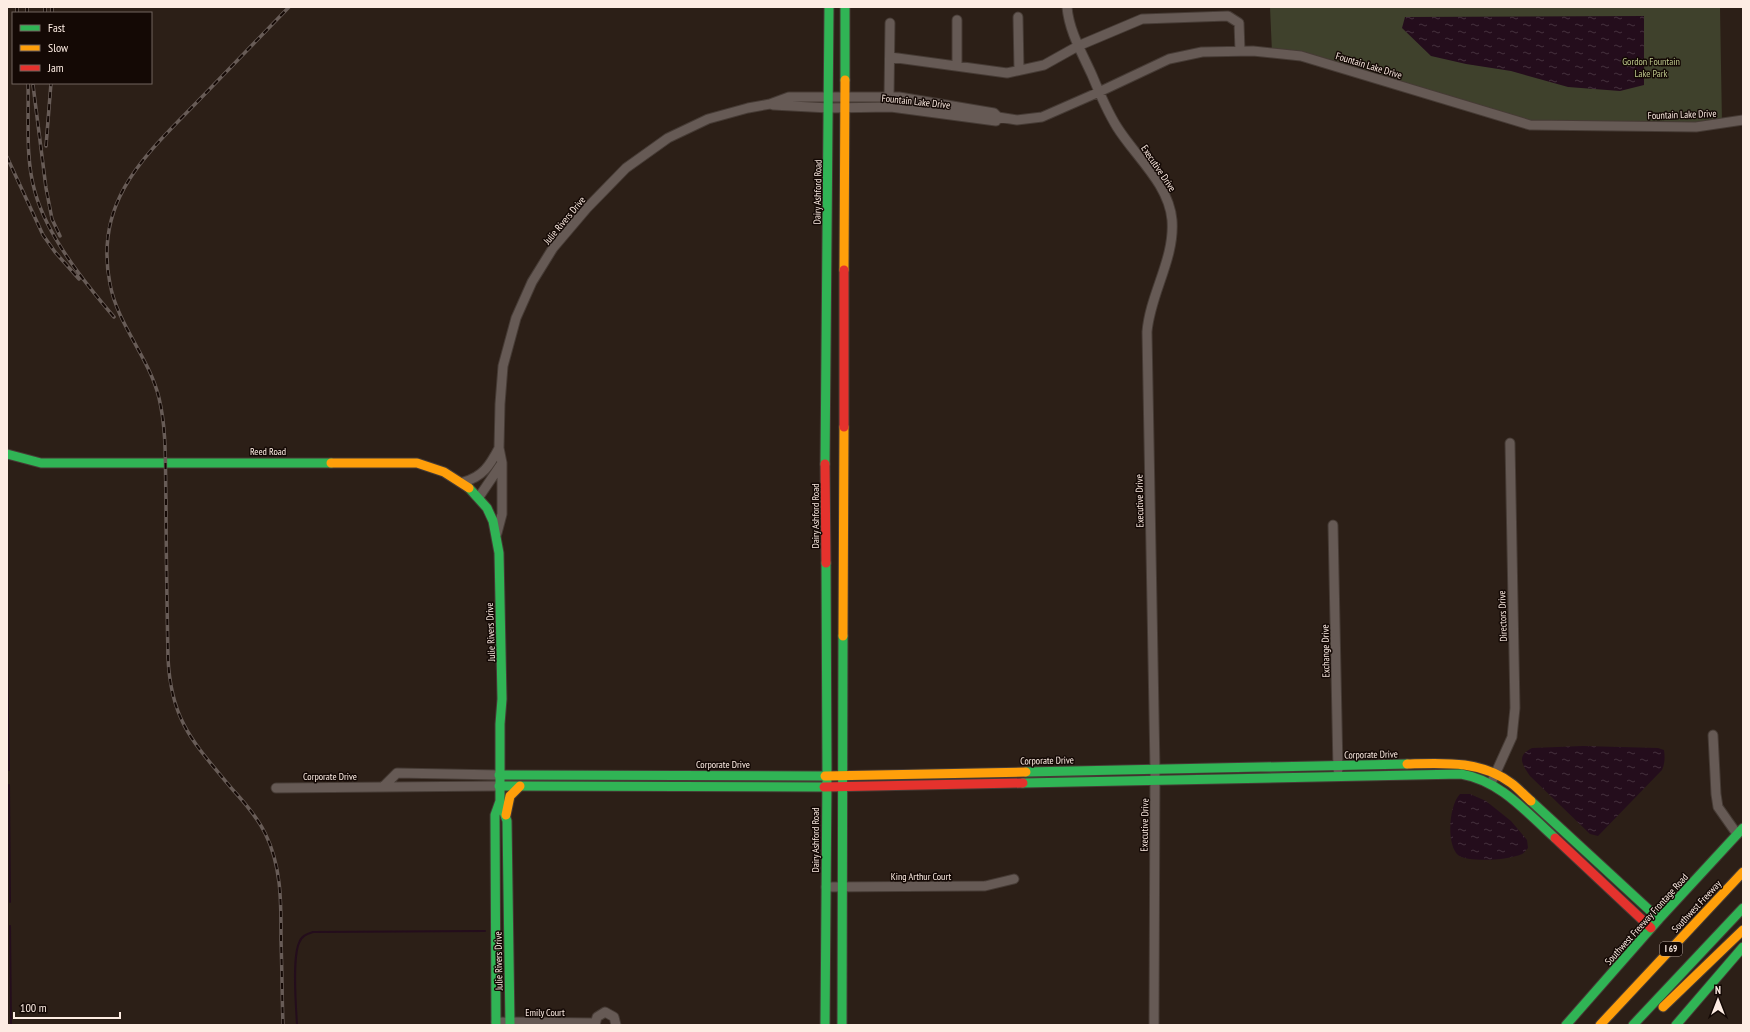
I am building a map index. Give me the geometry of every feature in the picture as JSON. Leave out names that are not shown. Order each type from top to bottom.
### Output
[{"type":"main road","name":"Dairy Ashford Road","points":[[825,1025],[827,776],[825,459],[829,7]]},
{"type":"main road","points":[[842,1025],[845,7]]},
{"type":"main road","points":[[828,241],[845,242]]},
{"type":"main road","points":[[826,382],[844,382]]},
{"type":"main road","name":"Reed Road","points":[[7,454],[41,463],[417,462],[438,468],[463,482],[487,508],[497,533]]},
{"type":"main road","points":[[825,459],[844,460]]},
{"type":"main road","name":"Julie Rivers Drive","points":[[497,533],[502,656],[499,786],[500,801],[506,814],[510,1024]]},
{"type":"main road","name":"Corporate Drive","points":[[499,775],[843,776],[1454,763],[1475,766],[1496,773],[1511,783],[1659,919]]},
{"type":"main road","name":"Corporate Drive","points":[[499,786],[843,787],[1155,780],[1338,778],[1461,774],[1478,777],[1506,793],[1651,928]]},
{"type":"main road","points":[[506,814],[510,796],[520,786]]},
{"type":"main road","name":"Julie Rivers Drive","points":[[496,1024],[495,815],[500,801]]},
{"type":"main road","name":"Southwest Freeway Frontage Road","points":[[1566,1025],[1659,919],[1740,831]]},
{"type":"main road","name":"Southwest Freeway","points":[[1600,1025],[1743,872]]},
{"type":"main road","name":"I 69","points":[[1633,1025],[1743,908]]},
{"type":"main road","points":[[1646,1011],[1665,1007],[1743,930]]},
{"type":"main road","points":[[1676,1025],[1743,947]]},
{"type":"main road","points":[[496,957],[509,959]]},
{"type":"street","name":"Executive Drive","points":[[1067,7],[1071,29],[1116,126],[1163,192],[1169,205],[1172,220],[1170,250],[1149,314],[1147,332],[1155,769],[1154,1025]]},
{"type":"street","points":[[890,57],[1007,73],[1044,65],[1078,46],[1142,19],[1228,16],[1239,23],[1240,51]]},
{"type":"street","points":[[1018,17],[1019,70]]},
{"type":"street","points":[[957,20],[957,66]]},
{"type":"street","points":[[889,97],[890,23]]},
{"type":"street","name":"Fountain Lake Drive","points":[[845,97],[889,97],[938,103],[994,113],[998,117],[1017,120],[1042,117],[1100,92],[1169,59],[1202,52],[1240,51],[1301,56],[1530,125],[1700,127],[1743,120]]},
{"type":"street","name":"Julie Rivers Drive","points":[[497,533],[502,514],[502,463],[499,448],[503,366],[516,318],[532,282],[553,248],[587,208],[626,168],[668,138],[708,119],[748,108],[770,104],[789,97],[845,97]]},
{"type":"street","points":[[936,113],[938,103]]},
{"type":"street","name":"Julie Rivers Drive","points":[[770,104],[829,108]]},
{"type":"street","name":"Fountain Lake Drive","points":[[829,108],[891,107],[996,121],[998,117]]},
{"type":"street","name":"Directors Drive","points":[[1490,783],[1512,737],[1515,708],[1510,443]]},
{"type":"street","name":"Julie Rivers Drive","points":[[463,482],[472,480],[482,474],[489,466],[499,448]]},
{"type":"street","points":[[478,497],[502,463]]},
{"type":"street","name":"Exchange Drive","points":[[1333,525],[1338,778]]},
{"type":"street","points":[[1713,735],[1718,807],[1740,831]]},
{"type":"street","name":"Corporate Drive","points":[[383,787],[397,773],[499,775]]},
{"type":"street","points":[[916,774],[917,786]]},
{"type":"street","points":[[466,775],[466,786]]},
{"type":"street","points":[[667,775],[667,787]]},
{"type":"street","name":"Corporate Drive","points":[[276,788],[499,786]]},
{"type":"street","name":"King Arthur Court","points":[[826,887],[985,886],[1014,879]]},
{"type":"street","name":"Emily Court","points":[[496,1024],[595,1024],[597,1016],[605,1012],[614,1016],[616,1025]]},
{"type":"green space","name":"Gordon Fountain Lake Park","points":[[1270,7],[1720,7],[1722,124],[1530,125],[1425,93],[1272,53]]},
{"type":"water","points":[[1644,16],[1644,85],[1620,91],[1568,87],[1511,71],[1466,64],[1431,56],[1402,28],[1405,17]]},
{"type":"water","points":[[1583,746],[1658,748],[1664,750],[1664,765],[1662,770],[1598,836],[1590,834],[1530,776],[1522,760],[1524,754],[1532,748]]},
{"type":"water","points":[[1460,794],[1470,794],[1486,801],[1511,821],[1527,840],[1528,848],[1522,854],[1516,856],[1489,860],[1463,858],[1458,855],[1454,850],[1450,834],[1450,824],[1453,807]]},
{"type":"waterway","points":[[7,661],[9,770]]},
{"type":"waterway","points":[[9,785],[10,902]]},
{"type":"waterway","points":[[10,926],[11,1025]]},
{"type":"waterway","points":[[297,1025],[295,983],[296,960],[300,941],[306,935],[313,932],[485,931]]},
{"type":"railway","points":[[17,7],[17,12]]},
{"type":"railway","points":[[27,7],[27,12]]},
{"type":"railway","points":[[45,7],[45,12]]},
{"type":"railway","points":[[52,7],[52,12]]},
{"type":"railway","points":[[283,1025],[280,899],[278,872],[271,846],[255,816],[196,744],[187,730],[174,699],[170,680],[168,658],[165,449],[162,410],[148,369],[126,328],[114,299],[110,284],[107,254],[109,227],[117,203],[129,180],[144,159],[161,139],[289,7]]},
{"type":"railway","points":[[28,84],[28,138],[30,166],[35,192],[41,209],[48,225],[68,258],[114,317]]},
{"type":"railway","points":[[46,146],[51,84]]},
{"type":"railway","points":[[33,85],[46,188],[52,219],[60,236]]},
{"type":"railway","points":[[7,157],[43,235],[55,252],[79,279]]},
{"type":"traffic: fast","points":[[825,464],[829,7]]},
{"type":"traffic: fast","points":[[845,7],[845,80]]},
{"type":"traffic: fast","points":[[7,454],[41,463],[331,463]]},
{"type":"traffic: fast","points":[[469,488],[487,508],[493,521],[499,553],[502,699],[500,724],[500,801],[495,815],[496,1025]]},
{"type":"traffic: fast","points":[[825,1025],[827,776],[826,563]]},
{"type":"traffic: fast","points":[[842,1025],[843,636]]},
{"type":"traffic: fast","points":[[1026,772],[1407,764]]},
{"type":"traffic: fast","points":[[1023,783],[1461,774],[1488,783],[1501,790],[1555,838]]},
{"type":"traffic: fast","points":[[499,775],[825,776]]},
{"type":"traffic: fast","points":[[499,786],[824,787]]},
{"type":"traffic: fast","points":[[500,801],[507,821],[510,1025]]},
{"type":"traffic: fast","points":[[1531,801],[1659,919]]},
{"type":"traffic: fast","points":[[1566,1025],[1659,919],[1743,828]]},
{"type":"traffic: fast","points":[[1633,1025],[1743,908]]},
{"type":"traffic: fast","points":[[1676,1025],[1743,947]]},
{"type":"traffic: slow","points":[[844,270],[845,80]]},
{"type":"traffic: slow","points":[[843,636],[844,427]]},
{"type":"traffic: slow","points":[[331,463],[417,463],[444,472],[469,488]]},
{"type":"traffic: slow","points":[[1407,764],[1461,764],[1487,770],[1511,783],[1531,801]]},
{"type":"traffic: slow","points":[[825,776],[1026,772]]},
{"type":"traffic: slow","points":[[506,815],[510,796],[520,786]]},
{"type":"traffic: slow","points":[[1600,1025],[1743,872]]},
{"type":"traffic: slow","points":[[1663,1007],[1743,930]]},
{"type":"traffic: jam","points":[[844,270],[844,427]]},
{"type":"traffic: jam","points":[[825,464],[826,563]]},
{"type":"traffic: jam","points":[[824,787],[1023,783]]},
{"type":"traffic: jam","points":[[1555,838],[1651,928]]}]
